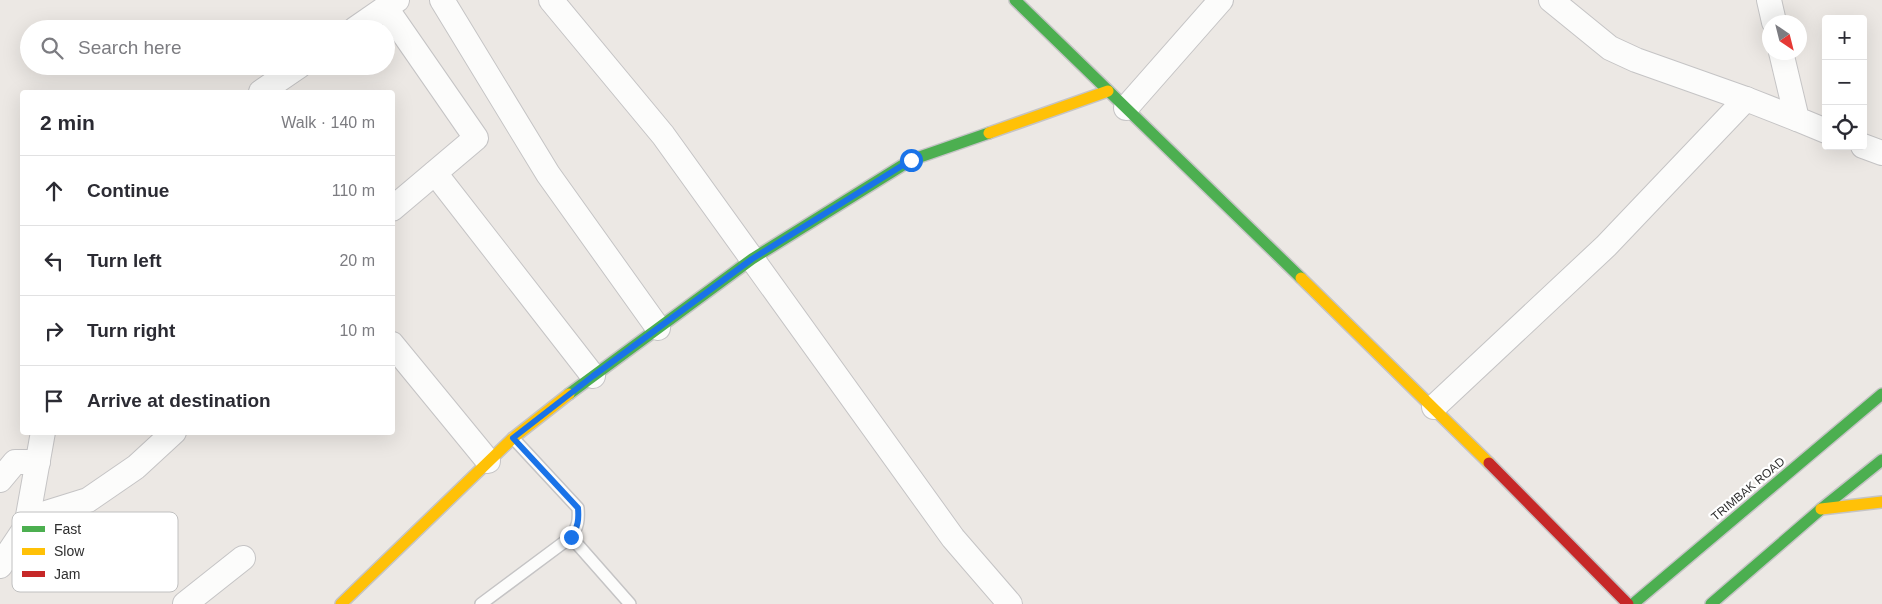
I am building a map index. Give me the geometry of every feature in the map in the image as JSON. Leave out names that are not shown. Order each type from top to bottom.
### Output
[{"type":"main road","points":[[1015,0],[1434,407],[1628,604]]},
{"type":"main road","points":[[341,604],[513,438],[593,376],[752,259],[911,160],[1108,91]]},
{"type":"main road","name":"TRIMBAK ROAD","points":[[1633,604],[1882,394]]},
{"type":"main road","points":[[1711,604],[1882,460]]},
{"type":"main road","points":[[1822,509],[1882,502]]},
{"type":"street","points":[[442,0],[548,174],[658,328]]},
{"type":"street","points":[[551,0],[663,135],[953,538],[1010,604]]},
{"type":"street","points":[[1126,108],[1221,0]]},
{"type":"street","points":[[1551,0],[1610,48],[1636,60],[1746,99],[1822,129]]},
{"type":"street","points":[[1769,0],[1772,15]]},
{"type":"street","points":[[368,20],[391,4],[476,138],[395,206]]},
{"type":"street","points":[[1783,60],[1796,119]]},
{"type":"street","points":[[264,90],[286,75]]},
{"type":"street","points":[[1434,407],[1606,246],[1746,99]]},
{"type":"street","points":[[1867,147],[1882,153]]},
{"type":"street","points":[[435,173],[593,376]]},
{"type":"street","points":[[395,348],[488,461]]},
{"type":"street","points":[[28,512],[42,435]]},
{"type":"street","points":[[49,512],[88,500],[136,466],[171,435]]},
{"type":"street","points":[[0,480],[15,462],[38,462]]},
{"type":"street","points":[[0,566],[12,548]]},
{"type":"street","points":[[185,604],[243,558]]},
{"type":"lane","points":[[480,604],[571,537],[576,530],[579,520],[578,508],[513,438]]},
{"type":"lane","points":[[571,537],[630,604]]},
{"type":"traffic: fast","points":[[1015,0],[1301,278]]},
{"type":"traffic: fast","points":[[569,394],[752,259],[911,160],[989,133]]},
{"type":"traffic: fast","points":[[1633,604],[1882,394]]},
{"type":"traffic: fast","points":[[1711,604],[1821,509],[1882,460]]},
{"type":"traffic: slow","points":[[989,133],[1108,91]]},
{"type":"traffic: slow","points":[[1301,278],[1489,463]]},
{"type":"traffic: slow","points":[[341,604],[513,438],[569,394]]},
{"type":"traffic: slow","points":[[1821,509],[1882,502]]},
{"type":"traffic: jam","points":[[1489,463],[1628,604]]},
{"type":"route","points":[[571,537],[576,530],[579,520],[578,508],[513,438],[593,376],[752,259],[911,160]]}]
